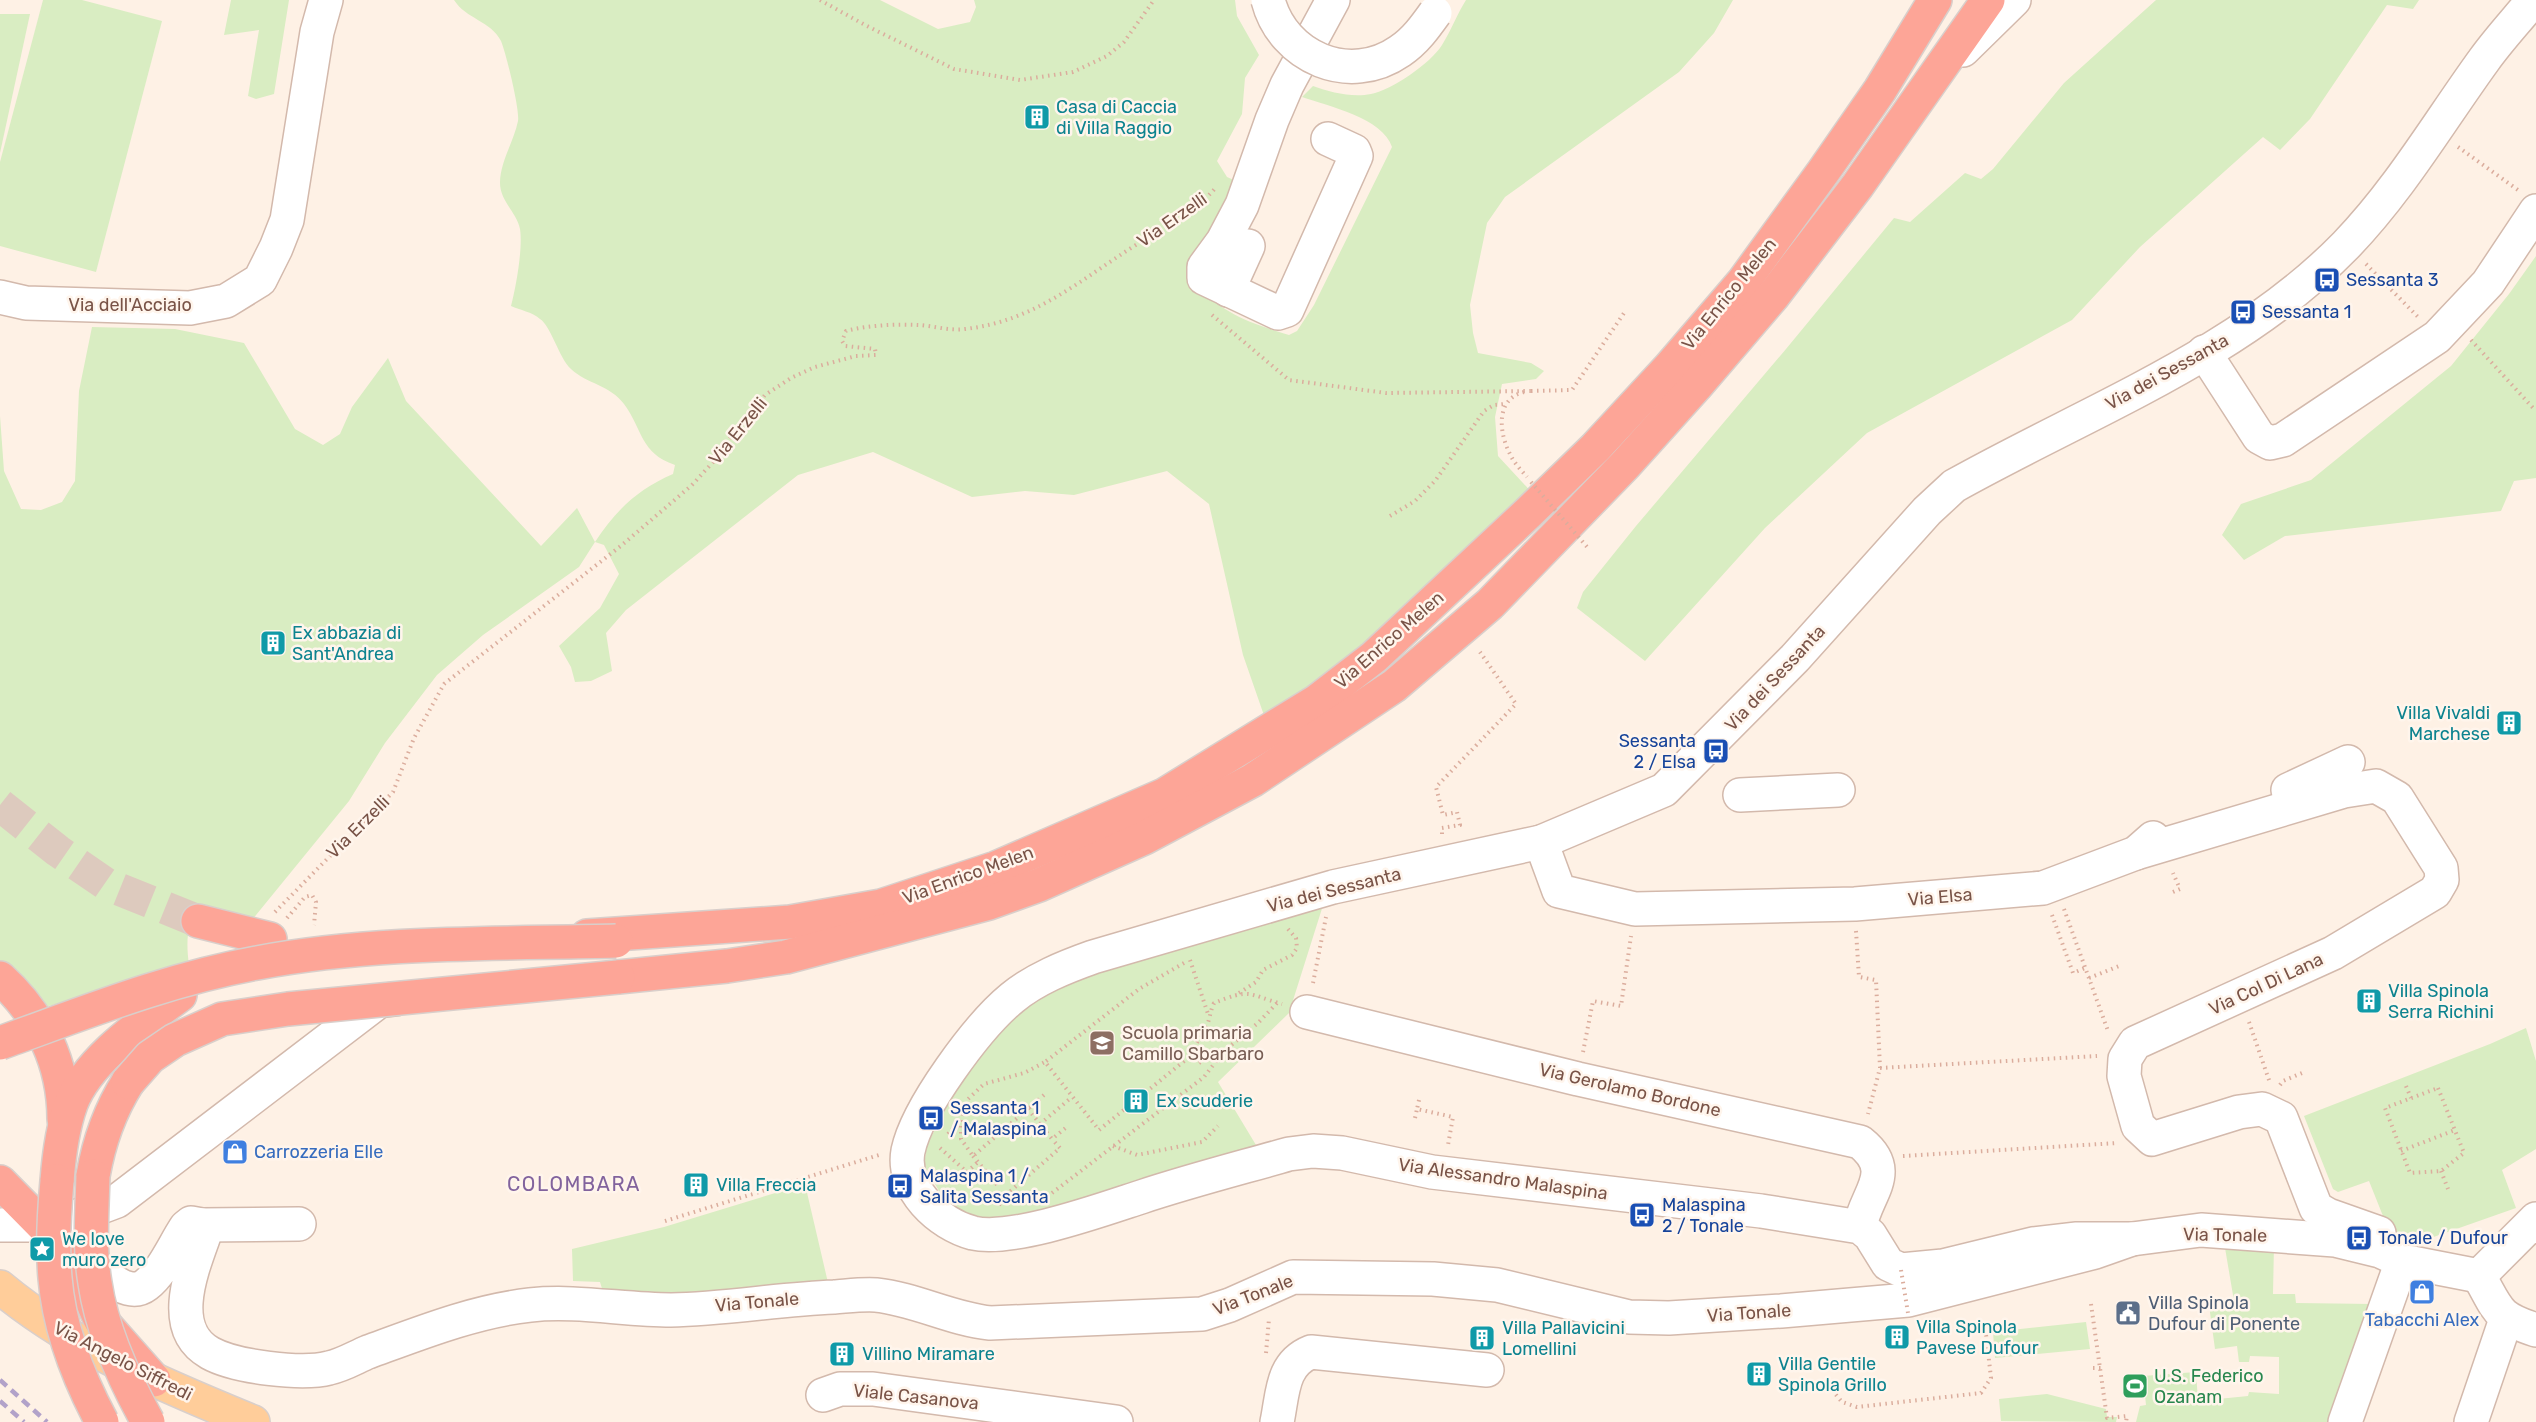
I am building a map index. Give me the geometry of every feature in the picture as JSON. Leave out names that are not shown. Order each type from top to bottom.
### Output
[{"type":"highway","name":"Via Enrico Melen","points":[[327,946],[405,941],[616,935],[746,926],[813,918],[881,906],[996,868],[1164,795],[1317,701],[1374,657],[1595,448],[1670,367],[1743,282],[1817,182],[1880,90],[1935,0]]},
{"type":"highway","name":"Via Enrico Melen","points":[[936,916],[989,903],[1039,885],[1144,838],[1253,780],[1394,686],[1490,603],[1624,465],[1696,386],[1794,268],[1858,185],[1988,0]]},
{"type":"highway","points":[[0,1044],[169,984],[256,963],[325,952],[403,947],[616,941],[767,932],[936,916]]},
{"type":"highway","points":[[148,1422],[123,1370],[108,1331],[95,1284],[91,1228],[93,1176],[104,1127],[116,1100],[150,1057],[175,1040],[222,1019],[288,1009],[739,965],[786,957],[936,916]]},
{"type":"highway","points":[[198,921],[269,929],[327,946]]},
{"type":"highway","points":[[64,1126],[72,1102],[83,1082],[122,1041],[180,995],[210,978],[255,960],[291,951],[327,946]]},
{"type":"highway","points":[[0,978],[23,1002],[51,1046],[61,1076],[64,1126],[53,1228],[55,1280],[64,1326],[79,1370],[102,1422]]},
{"type":"highway","points":[[0,1182],[54,1223],[75,1263],[88,1274],[100,1319],[154,1380]]},
{"type":"main road","name":"Via Angelo Siffredi","points":[[0,1287],[50,1324],[154,1380],[253,1422]]},
{"type":"street","name":"Via dell'Acciaio","points":[[0,297],[26,303],[190,308],[226,301],[260,280],[276,249],[287,220],[313,54],[326,0]]},
{"type":"street","points":[[1268,0],[1276,22],[1291,42],[1317,60],[1344,66],[1374,63],[1400,51],[1423,29],[1438,6]]},
{"type":"street","points":[[1328,139],[1354,151],[1356,156],[1287,310],[1278,313],[1218,301],[1204,278],[1202,270],[1234,222],[1287,85],[1333,0]]},
{"type":"street","points":[[1928,85],[2014,0]]},
{"type":"street","name":"Via dei Sessanta","points":[[898,1152],[932,1096],[987,1020],[1014,996],[1058,970],[1093,957],[1333,887],[1540,842],[1664,790],[1787,667],[1927,511],[1954,486],[2176,370],[2245,328],[2292,295],[2347,244],[2413,165],[2485,59],[2533,0]]},
{"type":"street","points":[[2204,352],[2259,437],[2270,443],[2283,440],[2437,337],[2488,283],[2531,203]]},
{"type":"street","points":[[1218,301],[1248,246]]},
{"type":"street","name":"Via Elsa","points":[[1540,842],[1559,891],[1635,909],[1855,904],[2049,887],[2136,853],[2163,830],[2293,788],[2348,762]]},
{"type":"street","name":"Via Col Di Lana","points":[[2124,1076],[2125,1059],[2135,1043],[2333,953],[2435,892],[2442,880],[2441,868],[2397,798],[2376,786],[2344,791],[2136,853]]},
{"type":"street","points":[[1740,795],[1838,790]]},
{"type":"street","points":[[0,1225],[54,1223],[117,1201],[379,1001],[501,991]]},
{"type":"street","name":"Via Gerolamo Bordone","points":[[1292,1007],[1869,1154]]},
{"type":"street","points":[[2124,1076],[2138,1126],[2152,1139],[2239,1112],[2277,1105],[2316,1208],[2328,1215],[2376,1230],[2388,1242],[2395,1258],[2345,1422]]},
{"type":"street","name":"Via Alessandro Malaspina","points":[[898,1152],[917,1193],[930,1209],[955,1226],[975,1233],[1001,1234],[1040,1227],[1289,1154],[1313,1151],[1342,1153],[1432,1172],[1761,1211],[1860,1227]]},
{"type":"street","points":[[1869,1154],[1875,1191],[1864,1206],[1860,1227],[1870,1235],[1888,1264],[1901,1270],[1943,1266],[2033,1244],[2125,1231]]},
{"type":"street","points":[[117,1201],[98,1236],[88,1274],[104,1273],[125,1288],[132,1289],[144,1287],[154,1277],[186,1227],[191,1223],[202,1225],[299,1224]]},
{"type":"street","points":[[2471,1422],[2521,1324],[2499,1311],[2479,1276],[2536,1219]]},
{"type":"street","name":"Via Tonale","points":[[202,1225],[206,1230],[184,1306],[185,1322],[194,1340],[209,1353],[228,1361],[265,1368],[301,1370],[329,1369],[446,1324],[530,1305],[587,1304],[671,1310],[793,1298],[875,1295],[972,1321],[990,1323],[1202,1314],[1230,1305],[1293,1277],[1432,1279],[1497,1285],[1629,1317],[1669,1318],[1908,1300],[2095,1252],[2125,1231],[2201,1230],[2335,1240],[2395,1258],[2479,1276]]},
{"type":"street","points":[[1277,1422],[1287,1372],[1298,1357],[1311,1352],[1487,1370]]},
{"type":"street","name":"Viale Casanova","points":[[823,1395],[840,1389],[873,1389],[1116,1422]]},
{"type":"path","points":[[820,0],[954,69],[1020,80],[1073,72],[1107,56],[1124,42],[1154,0]]},
{"type":"path","points":[[2436,131],[2531,203]]},
{"type":"path","name":"Via Erzelli","points":[[269,929],[393,792],[414,738],[444,684],[622,545],[686,490],[714,461],[765,395],[791,378],[815,367],[855,356],[876,355],[875,349],[844,346],[842,341],[846,331],[861,327],[916,325],[964,329],[1021,316],[1055,299],[1139,243],[1172,225],[1209,196],[1222,180]]},
{"type":"path","points":[[2347,244],[2437,337],[2455,350],[2469,339],[2534,409],[2536,408]]},
{"type":"path","points":[[1218,301],[1289,380],[1386,393],[1572,390],[1624,313]]},
{"type":"path","points":[[1390,516],[1415,501],[1435,481],[1484,411],[1494,405],[1505,404],[1520,393],[1532,390]]},
{"type":"path","points":[[1505,404],[1502,418],[1504,440],[1511,457],[1588,548]]},
{"type":"path","points":[[1472,858],[1464,835],[1461,833],[1443,836],[1442,828],[1460,825],[1460,820],[1457,812],[1443,815],[1436,787],[1516,704],[1480,652]]},
{"type":"path","points":[[1045,1199],[1204,1077],[1224,1051],[1258,1023],[1292,1007],[1333,887]]},
{"type":"path","points":[[2049,887],[2073,973],[2085,968]]},
{"type":"path","points":[[2049,887],[2085,968],[2108,1033]]},
{"type":"path","points":[[1578,1079],[1593,1001],[1621,1006],[1635,909]]},
{"type":"path","points":[[1046,1062],[1099,1130],[1188,1058],[1196,1041],[1207,1027],[1208,1014],[1214,1003],[1256,982],[1263,970],[1292,955],[1297,948],[1296,938],[1286,927]]},
{"type":"path","points":[[1188,960],[1208,1014]]},
{"type":"path","points":[[1858,965],[1859,977],[1876,980],[1880,1068],[1869,1154],[1892,1156],[2152,1139]]},
{"type":"path","points":[[2089,978],[2119,966]]},
{"type":"path","points":[[998,1186],[961,1139],[961,1119],[967,1100],[984,1084],[1024,1073],[1046,1062],[1139,989],[1168,971]]},
{"type":"path","points":[[1238,993],[1257,994],[1292,1007]]},
{"type":"path","points":[[2240,996],[2277,1105]]},
{"type":"path","points":[[1199,1063],[1212,1054],[1224,1051]]},
{"type":"path","points":[[1880,1068],[2116,1054],[2124,1076]]},
{"type":"path","points":[[2277,1105],[2283,1081],[2302,1072]]},
{"type":"path","points":[[2406,1086],[2411,1098]]},
{"type":"path","points":[[2438,1088],[2455,1130],[2464,1153],[2440,1171],[2410,1173],[2385,1108],[2438,1088]]},
{"type":"path","points":[[973,1156],[1044,1095]]},
{"type":"path","points":[[1040,1124],[1072,1097]]},
{"type":"path","points":[[1415,1118],[1419,1100]]},
{"type":"path","points":[[996,1208],[1006,1195],[1060,1148],[1028,1109]]},
{"type":"path","points":[[1417,1109],[1453,1117]]},
{"type":"path","points":[[940,1148],[949,1132],[961,1119]]},
{"type":"path","points":[[1052,1139],[1068,1126]]},
{"type":"path","points":[[1112,1146],[1137,1155],[1202,1142],[1218,1126]]},
{"type":"path","points":[[2401,1151],[2455,1130]]},
{"type":"path","points":[[665,1221],[898,1152]]},
{"type":"path","points":[[967,1172],[978,1162]]},
{"type":"path","points":[[2440,1171],[2448,1189]]},
{"type":"path","points":[[1901,1270],[1908,1313]]},
{"type":"path","points":[[2091,1304],[2107,1418],[2127,1416],[2126,1422]]},
{"type":"path","points":[[1832,1390],[1842,1402],[1857,1407],[1981,1393],[1991,1378],[1986,1334]]},
{"type":"path","points":[[2093,1368],[2101,1368]]},
{"type":"green space","points":[[43,0],[82,0],[162,21],[96,272],[0,246],[0,162]]},
{"type":"green space","points":[[231,0],[289,0],[274,94],[256,99],[248,96],[259,30],[224,35]]},
{"type":"green space","points":[[454,0],[880,0],[938,29],[970,22],[976,7],[974,0],[1235,0],[1237,16],[1259,55],[1245,78],[1242,114],[1217,161],[1227,177],[1236,181],[1190,281],[1214,301],[1236,315],[1289,335],[1297,331],[1314,305],[1392,147],[1387,137],[1378,128],[1366,121],[1340,109],[1302,97],[1313,86],[1341,94],[1364,95],[1380,91],[1400,81],[1437,52],[1466,0],[1733,0],[1714,33],[1679,72],[1505,197],[1487,223],[1470,305],[1473,333],[1478,353],[1531,363],[1544,371],[1536,379],[1502,384],[1495,417],[1498,456],[1537,498],[1342,675],[1267,724],[1243,655],[1209,504],[1167,471],[1074,495],[1025,491],[972,497],[873,452],[798,475],[626,610],[606,633],[612,671],[591,681],[575,682],[571,667],[559,646],[600,608],[619,574],[604,545],[595,542],[628,502],[673,474],[675,465],[655,454],[648,447],[624,404],[618,398],[571,369],[540,319],[511,306],[517,278],[521,237],[518,223],[503,196],[500,183],[502,167],[518,121],[515,94],[501,41],[497,34],[465,12]]},
{"type":"green space","points":[[2156,0],[2419,0],[2413,9],[2387,5],[2310,119],[2280,150],[2263,137],[2140,247],[2072,320],[1867,433],[1765,528],[1645,661],[1577,608],[1583,592],[1636,526],[1894,218],[1910,222],[1965,173],[1981,179],[1993,169],[2064,83]]},
{"type":"green space","points":[[0,14],[30,14],[0,153]]},
{"type":"green space","points":[[2536,256],[2536,478],[2514,481],[2501,511],[2285,536],[2244,560],[2222,535],[2241,504],[2311,480],[2451,366],[2509,294]]},
{"type":"green space","points":[[92,327],[175,329],[244,343],[295,429],[323,445],[340,434],[352,407],[388,358],[406,401],[541,546],[577,508],[595,542],[579,567],[483,635],[437,675],[385,743],[349,801],[252,920],[201,904],[192,918],[188,933],[189,965],[42,1008],[0,962],[0,416],[4,471],[21,509],[41,510],[62,502],[75,481],[79,391]]},
{"type":"green space","points":[[1325,899],[1289,1013],[1218,1082],[1259,1150],[1021,1220],[977,1221],[946,1203],[924,1165],[927,1145],[962,1077],[997,1032],[1025,1008],[1097,965]]},
{"type":"green space","points":[[2526,1028],[2536,1061],[2536,1149],[2502,1170],[2516,1208],[2408,1246],[2393,1241],[2369,1181],[2338,1192],[2333,1189],[2304,1116]]},
{"type":"green space","points":[[805,1184],[829,1287],[604,1295],[600,1282],[573,1281],[572,1249],[664,1227]]},
{"type":"green space","points":[[2224,1242],[2274,1245],[2273,1294],[2295,1294],[2296,1303],[2373,1304],[2332,1422],[2136,1422],[2140,1406],[2146,1405],[2143,1376],[2196,1372],[2198,1401],[2248,1396],[2249,1392],[2279,1394],[2279,1357],[2250,1356],[2249,1362],[2239,1362],[2237,1346],[2215,1349],[2209,1305],[2234,1301]]},
{"type":"green space","points":[[2086,1322],[2090,1349],[1995,1358],[1993,1332]]},
{"type":"green space","points":[[2047,1394],[2106,1409],[2107,1417],[2117,1417],[2116,1422],[2001,1421],[1999,1399]]},
{"type":"tunnel","points":[[0,805],[58,851],[106,884],[198,921]]},
{"type":"railway","points":[[0,1380],[47,1422]]},
{"type":"railway","points":[[0,1401],[24,1422]]},
{"type":"place","name":"Casa di Caccia di Villa Raggio","points":[[1037,117]]},
{"type":"place","name":"Sessanta 3","points":[[2327,280]]},
{"type":"place","name":"Sessanta 1","points":[[2243,312]]},
{"type":"place","name":"Ex abbazia di Sant'Andrea","points":[[273,643]]},
{"type":"place","name":"Villa Vivaldi Marchese","points":[[2509,723]]},
{"type":"place","name":"Sessanta 2 / Elsa","points":[[1716,751]]},
{"type":"place","name":"Villa Spinola Serra Richini","points":[[2369,1001]]},
{"type":"place","name":"Scuola primaria Camillo Sbarbaro","points":[[1102,1043]]},
{"type":"place","name":"Ex scuderie","points":[[1136,1101]]},
{"type":"place","name":"Sessanta 1 / Malaspina","points":[[931,1118]]},
{"type":"place","name":"Carrozzeria Elle","points":[[235,1152]]},
{"type":"place","name":"Villa Freccia","points":[[696,1185]]},
{"type":"place","name":"Malaspina 1 / Salita Sessanta","points":[[900,1186]]},
{"type":"place","name":"Malaspina 2 / Tonale","points":[[1642,1215]]},
{"type":"place","name":"Tonale / Dufour","points":[[2359,1238]]},
{"type":"place","name":"We love muro zero","points":[[42,1249]]},
{"type":"place","name":"Tabacchi Alex","points":[[2422,1292]]},
{"type":"place","name":"Villa Spinola Dufour di Ponente","points":[[2128,1313]]},
{"type":"place","name":"Villa Spinola Pavese Dufour","points":[[1897,1337]]},
{"type":"place","name":"Villa Pallavicini Lomellini","points":[[1482,1338]]},
{"type":"place","name":"Villino Miramare","points":[[842,1354]]},
{"type":"place","name":"Villa Gentile Spinola Grillo","points":[[1759,1374]]},
{"type":"place","name":"U.S. Federico Ozanam","points":[[2135,1386]]},
{"type":"district","name":"COLOMBARA","points":[[574,1184]]}]
